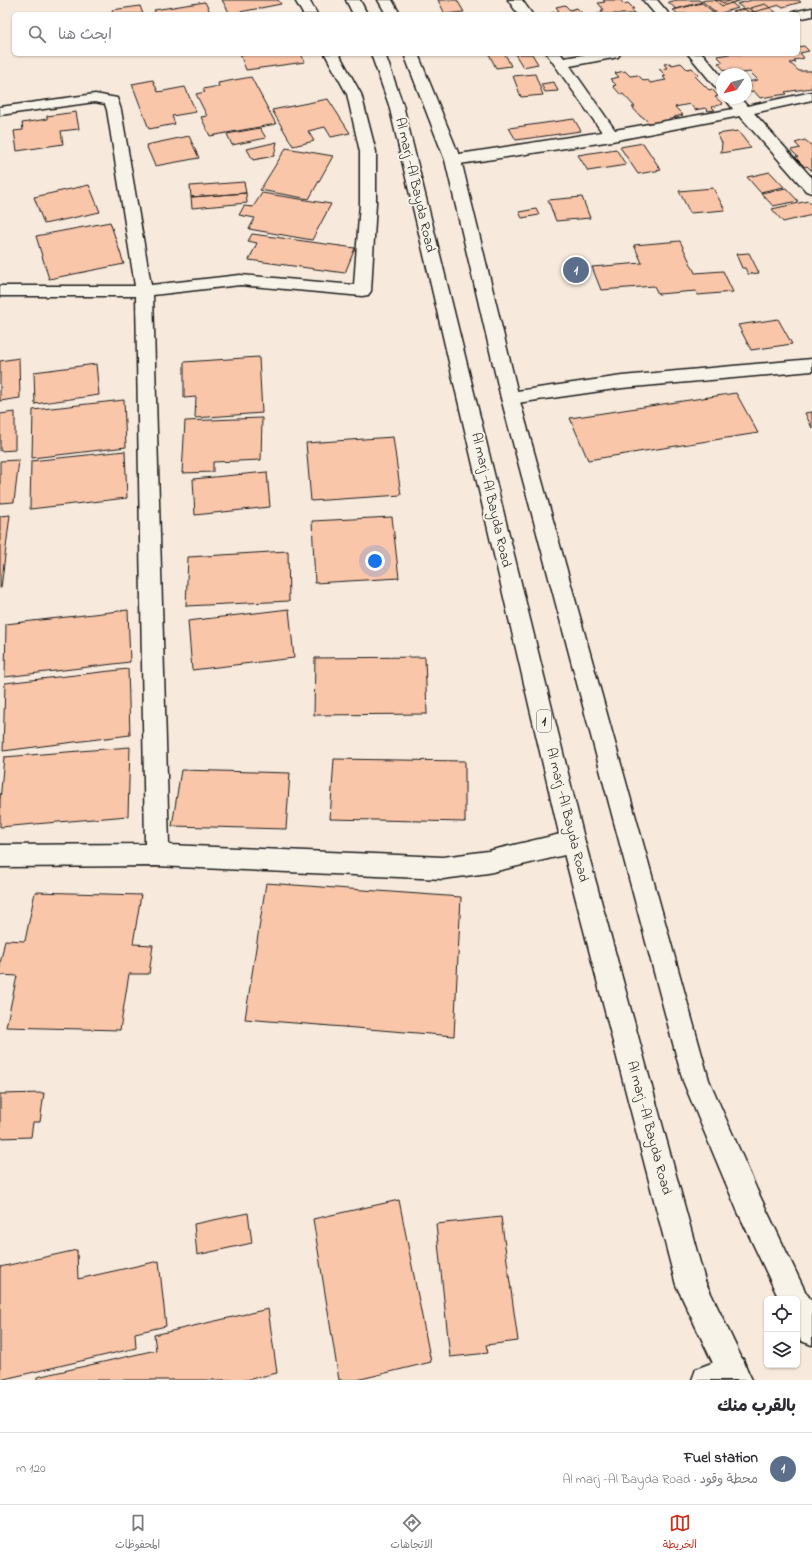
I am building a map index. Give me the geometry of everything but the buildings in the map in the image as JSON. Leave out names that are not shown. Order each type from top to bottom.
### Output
[{"type":"main road","points":[[302,0],[309,12]]},
{"type":"main road","points":[[353,0],[359,12]]},
{"type":"main road","points":[[385,0],[392,12]]},
{"type":"main road","points":[[515,0],[524,12]]},
{"type":"main road","points":[[650,0],[660,12]]},
{"type":"main road","points":[[800,15],[812,12]]},
{"type":"main road","points":[[0,291],[144,291],[240,280],[362,291],[368,203],[368,152],[354,94],[333,56]]},
{"type":"main road","name":"Al marj -Al Bayda Road","points":[[379,56],[398,112],[573,842],[691,1285],[725,1377]]},
{"type":"main road","points":[[412,56],[453,160],[510,398],[696,1081],[747,1200],[793,1296]]},
{"type":"main road","points":[[557,59],[591,56]]},
{"type":"main road","points":[[697,56],[716,79]]},
{"type":"main road","points":[[557,59],[612,136]]},
{"type":"main road","points":[[453,160],[612,136],[744,112],[812,96]]},
{"type":"main road","points":[[0,111],[95,98],[112,101],[144,291],[157,855]]},
{"type":"main road","points":[[737,104],[812,188]]},
{"type":"main road","points":[[510,398],[622,382],[812,365]]},
{"type":"main road","points":[[0,856],[157,855],[443,868],[488,862],[573,842]]},
{"type":"main road","points":[[800,1309],[812,1330]]},
{"type":"place","name":"Fuel station","points":[[576,270]]}]
